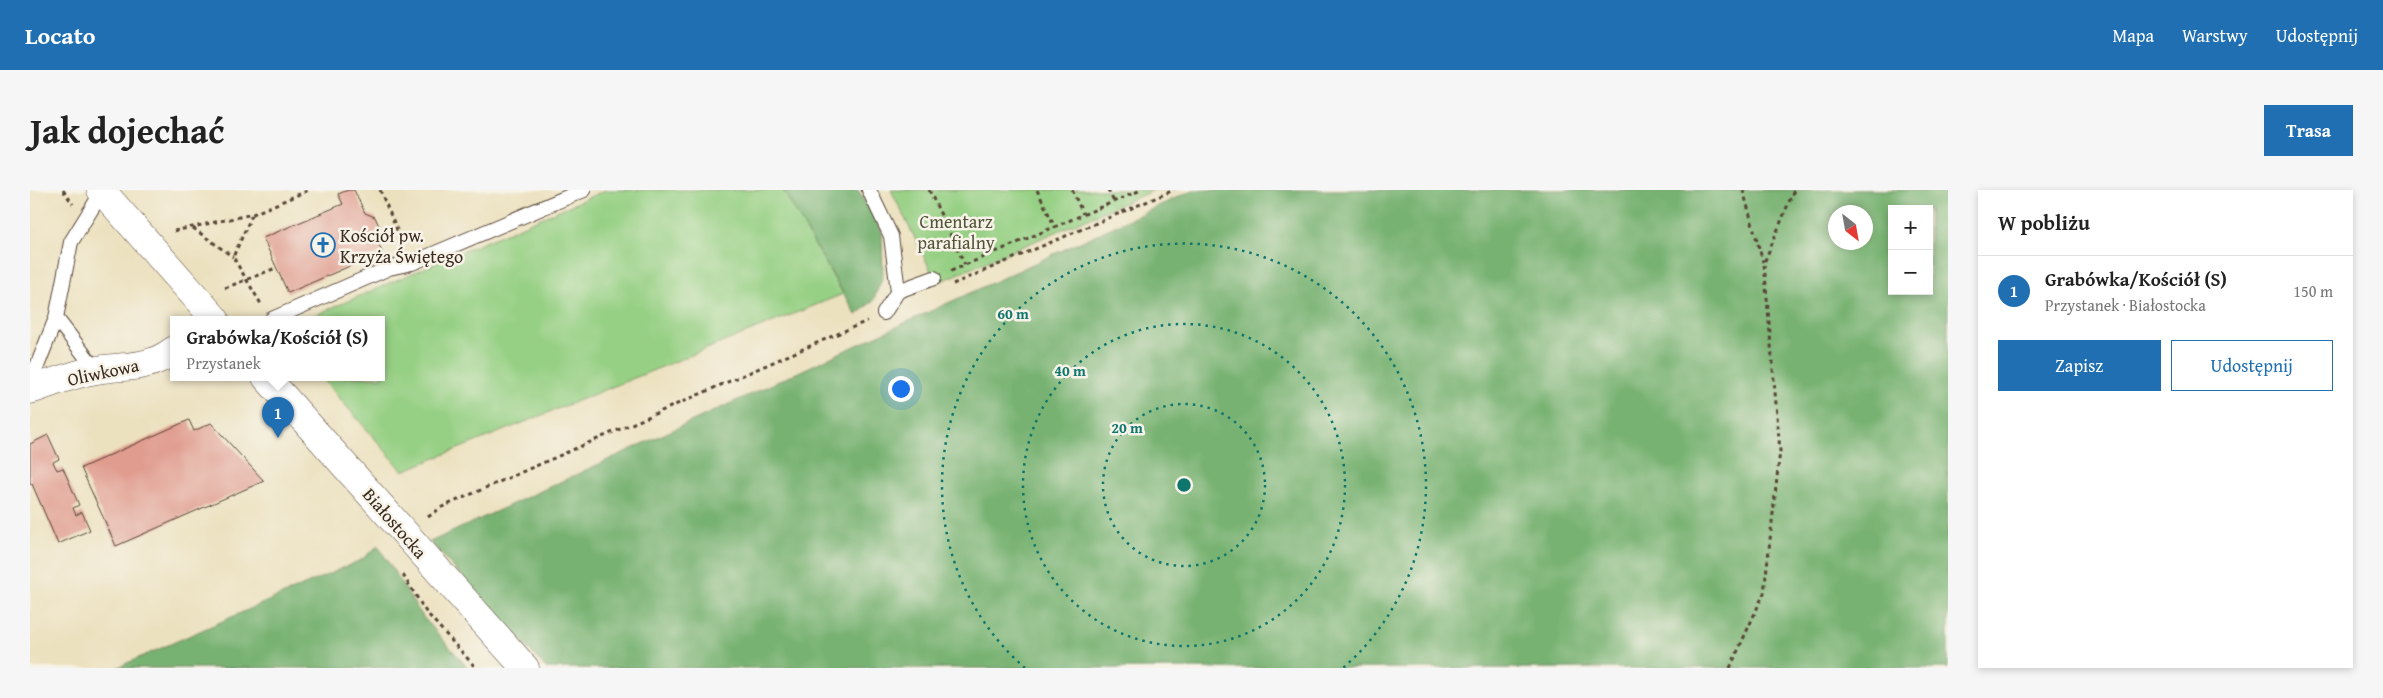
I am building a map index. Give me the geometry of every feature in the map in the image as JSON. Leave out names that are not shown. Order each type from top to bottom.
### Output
[{"type":"street","points":[[102,191],[211,316]]},
{"type":"street","name":"Oliwkowa","points":[[30,390],[96,370],[134,368],[170,353]]},
{"type":"street","name":"Białostocka","points":[[270,381],[525,668]]},
{"type":"lane","points":[[268,315],[389,268],[412,263],[584,190]]},
{"type":"lane","points":[[869,190],[891,236],[898,291]]},
{"type":"lane","points":[[30,384],[56,318],[71,242],[102,191]]},
{"type":"lane","points":[[884,313],[898,291],[934,278]]},
{"type":"lane","points":[[56,318],[96,370]]},
{"type":"path","points":[[63,190],[65,195]]},
{"type":"path","points":[[169,232],[253,214],[309,190]]},
{"type":"path","points":[[380,190],[412,263]]},
{"type":"path","points":[[929,190],[965,265]]},
{"type":"path","points":[[1037,190],[1055,227]]},
{"type":"path","points":[[1072,190],[1083,214]]},
{"type":"path","points":[[1108,190],[1114,202]]},
{"type":"path","points":[[934,278],[1141,190]]},
{"type":"path","points":[[947,286],[1174,190]]},
{"type":"path","points":[[1730,668],[1764,593],[1780,451],[1764,263],[1743,190]]},
{"type":"path","points":[[1764,263],[1794,190]]},
{"type":"path","points":[[233,257],[253,214]]},
{"type":"path","points":[[192,228],[233,257],[245,280],[268,315]]},
{"type":"path","points":[[222,290],[276,268]]},
{"type":"path","points":[[405,533],[442,507],[884,313]]},
{"type":"green space","points":[[606,190],[783,190],[843,294],[403,471],[324,381],[385,381],[385,316],[313,316]]},
{"type":"green space","points":[[783,190],[858,190],[882,232],[883,276],[873,301],[856,315]]},
{"type":"green space","name":"Cmentarz parafialny","points":[[891,190],[1154,190],[937,283]]},
{"type":"green space","points":[[1193,190],[1948,190],[1948,668],[546,668],[430,542]]},
{"type":"green space","points":[[378,546],[423,617],[468,668],[116,668],[361,560]]},
{"type":"building","name":"Kościół pw. Krzyża Świętego","points":[[354,190],[365,213],[375,217],[379,226],[375,236],[382,252],[288,293],[263,238],[343,204],[338,194]]},
{"type":"building","points":[[189,420],[194,431],[211,423],[264,481],[116,546],[81,468]]},
{"type":"building","points":[[48,435],[59,459],[53,462],[57,470],[63,468],[79,505],[73,508],[76,515],[82,512],[90,530],[58,544],[32,484],[30,484],[30,444]]},
{"type":"place","name":"Kościół pw. Krzyża Świętego","points":[[323,245]]},
{"type":"place","name":"Grabówka/Kościół (S)","points":[[278,438]]}]
